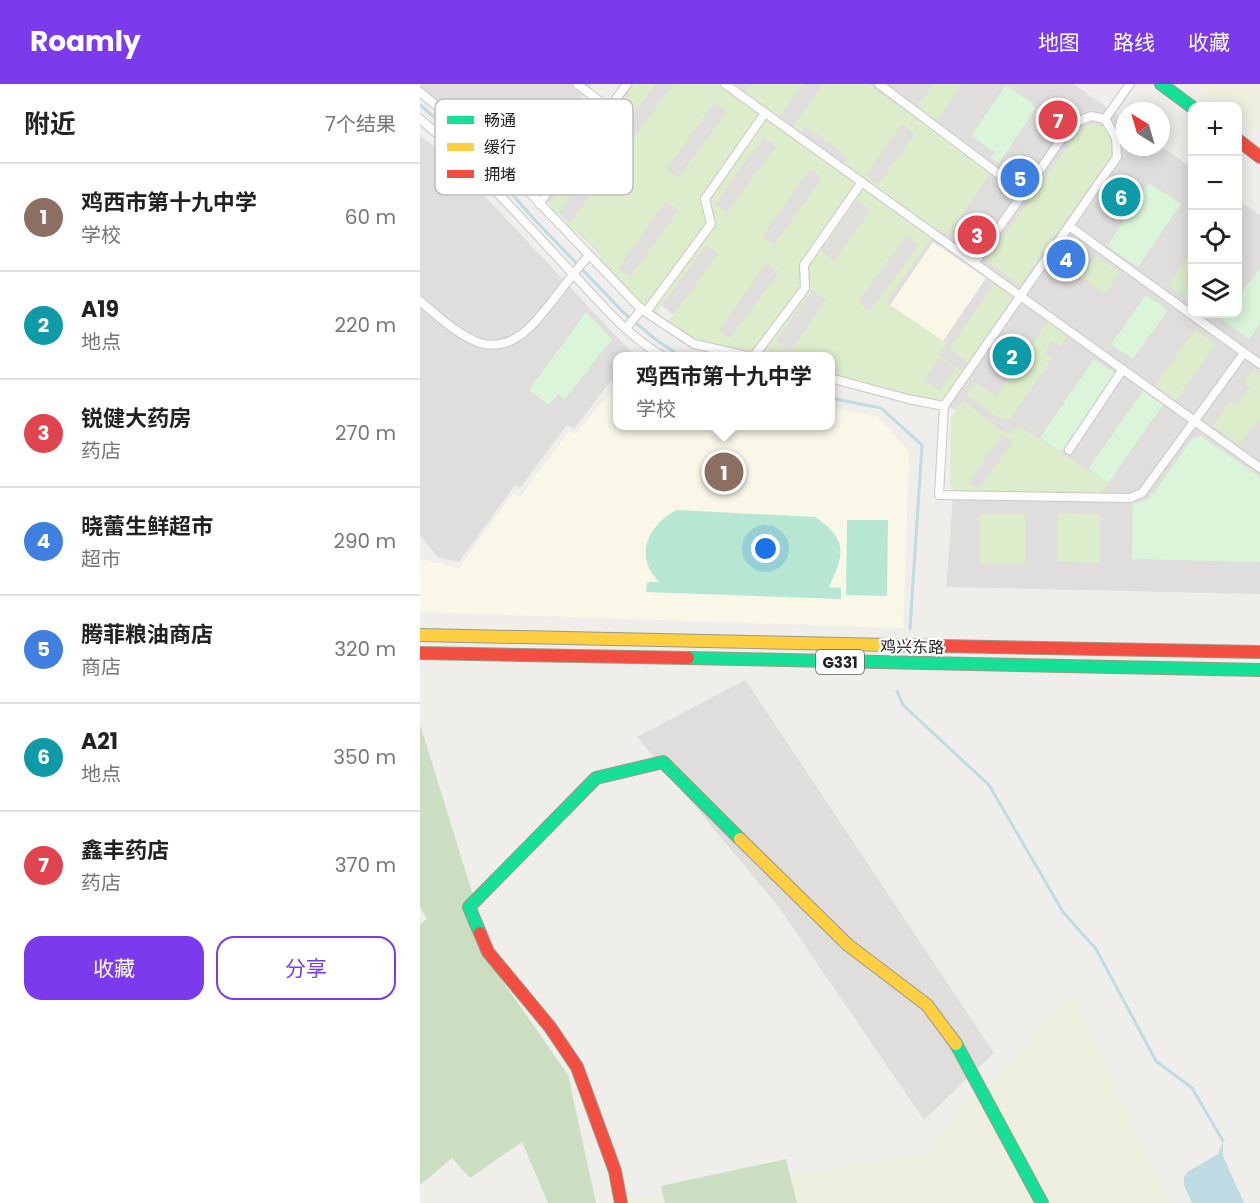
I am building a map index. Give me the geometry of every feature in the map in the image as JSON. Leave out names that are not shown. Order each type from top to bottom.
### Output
[{"type":"main road","points":[[1161,84],[1188,104]]},
{"type":"main road","points":[[1242,143],[1260,157]]},
{"type":"main road","name":"鸡兴东路","points":[[420,635],[1260,652]]},
{"type":"main road","name":"鸡兴东路","points":[[420,653],[1260,670]]},
{"type":"main road","points":[[621,1203],[615,1172],[577,1067],[550,1027],[488,952],[469,907],[596,778],[663,762],[848,945],[927,1005],[953,1039],[1041,1203]]},
{"type":"street","points":[[577,84],[597,99]]},
{"type":"street","points":[[616,99],[627,84]]},
{"type":"street","points":[[725,84],[1260,468]]},
{"type":"street","points":[[879,84],[1024,193]]},
{"type":"street","points":[[1105,119],[1130,84]]},
{"type":"street","points":[[420,92],[435,104]]},
{"type":"street","points":[[626,328],[644,311],[711,224],[705,199],[765,113]]},
{"type":"street","points":[[975,262],[1072,124],[1091,116],[1105,119],[1116,138],[1117,157],[944,406],[939,495],[1131,498],[1142,493],[1196,422],[1244,353]]},
{"type":"street","points":[[420,119],[435,133]]},
{"type":"street","points":[[758,352],[804,288],[804,265],[862,182]]},
{"type":"street","points":[[499,195],[626,328],[654,352]]},
{"type":"street","points":[[531,195],[644,311],[694,344],[727,352]]},
{"type":"street","points":[[539,204],[546,195]]},
{"type":"street","points":[[1069,226],[1260,364]]},
{"type":"street","points":[[420,300],[454,329],[481,343],[500,345],[518,338],[532,326],[589,255]]},
{"type":"street","points":[[1069,450],[1123,369]]},
{"type":"street","points":[[835,379],[908,399],[944,406]]},
{"type":"shaded area","points":[[420,84],[592,84],[581,99],[435,99],[435,101],[420,90]]},
{"type":"shaded area","points":[[623,84],[1073,84],[1116,114],[1116,156],[1170,156],[1170,152],[1188,165],[1188,318],[1242,318],[1242,203],[1260,215],[1260,594],[946,587],[960,411],[835,373],[835,352],[762,352],[696,333],[605,260],[543,197],[544,195],[633,195],[633,99],[612,99]]},
{"type":"shaded area","points":[[805,126],[848,157],[842,168],[798,136]]},
{"type":"shaded area","points":[[420,136],[435,147],[435,195],[484,195],[631,352],[613,352],[613,378],[574,429],[567,425],[520,488],[515,485],[459,562],[438,557],[420,536]]},
{"type":"shaded area","points":[[933,242],[986,278],[943,341],[890,305]]},
{"type":"shaded area","points":[[613,389],[613,430],[835,430],[835,408],[878,417],[909,451],[903,628],[420,612],[420,559],[459,568],[513,493],[520,497],[570,430],[576,434]]},
{"type":"shaded area","points":[[745,680],[994,1053],[924,1120],[778,906],[637,737]]},
{"type":"green space","points":[[634,84],[655,84],[633,114],[633,99],[623,99]]},
{"type":"green space","points":[[673,84],[736,84],[746,92],[752,84],[803,84],[779,117],[793,127],[823,84],[868,84],[991,172],[948,235],[938,229],[886,303],[946,343],[938,355],[964,373],[944,403],[835,382],[835,352],[711,352],[643,306],[598,260],[603,255],[576,229],[571,233],[547,207],[555,195],[572,195],[557,215],[569,224],[590,195],[633,195],[633,140]],"holes":[[[714,103],[727,112],[678,178],[666,169]],[[902,124],[915,134],[878,185],[865,175]],[[763,137],[776,146],[727,213],[715,204]],[[810,169],[822,178],[774,245],[762,236]],[[857,200],[871,210],[834,261],[821,251]],[[666,201],[679,210],[630,277],[618,268]],[[906,236],[919,245],[870,311],[858,302]],[[706,245],[718,254],[669,321],[657,312]],[[766,263],[779,272],[730,339],[719,330]],[[812,290],[826,300],[790,351],[776,341]],[[939,358],[955,369],[940,391],[924,380]]]},
{"type":"green space","points":[[933,84],[962,84],[937,121],[917,107]]},
{"type":"green space","points":[[1194,84],[1260,84],[1260,134],[1242,120],[1242,102],[1219,102]]},
{"type":"green space","points":[[1006,85],[1032,103],[1035,109],[999,163],[991,158],[995,152],[971,136]]},
{"type":"green space","points":[[1093,124],[1104,127],[1111,138],[1111,156],[1020,285],[986,261],[1075,136],[1084,127]]},
{"type":"green space","points":[[1149,183],[1181,204],[1138,267],[1107,246]]},
{"type":"green space","points":[[1096,256],[1120,272],[1105,294],[1081,277]]},
{"type":"green space","points":[[1188,257],[1188,299],[1168,285]]},
{"type":"green space","points":[[1260,268],[1260,324],[1249,339],[1222,319],[1242,318],[1242,292]]},
{"type":"green space","points":[[995,283],[1014,296],[968,362],[949,349]]},
{"type":"green space","points":[[1146,295],[1168,310],[1133,359],[1111,344]]},
{"type":"green space","points":[[586,312],[612,339],[565,399],[558,394],[549,405],[529,390]]},
{"type":"green space","points":[[1048,321],[1068,335],[1061,346],[1052,341],[1044,353],[1052,359],[1010,419],[1002,420],[966,395],[975,382],[996,396]]},
{"type":"green space","points":[[1195,329],[1216,344],[1176,400],[1155,386]]},
{"type":"green space","points":[[1094,359],[1114,373],[1061,452],[1040,438]]},
{"type":"green space","points":[[1253,371],[1260,376],[1260,417],[1239,445],[1213,426],[1232,400],[1238,404],[1250,387],[1244,382]]},
{"type":"green space","points":[[1143,391],[1163,405],[1108,483],[1088,469]]},
{"type":"green space","points":[[963,401],[1001,430],[1009,433],[1019,426],[1108,483],[1099,494],[1070,494],[1070,491],[961,493],[950,486],[951,417]],"holes":[[[1002,434],[1013,442],[978,489],[969,482]]]},
{"type":"green space","points":[[1201,436],[1260,477],[1260,562],[1132,559],[1133,504],[1147,500],[1154,493],[1192,439]]},
{"type":"green space","points":[[677,510],[815,517],[834,533],[838,541],[840,556],[829,587],[841,588],[841,599],[646,592],[647,582],[659,582],[651,572],[647,561],[647,543],[662,520]]},
{"type":"green space","points":[[1058,513],[1100,514],[1100,563],[1057,562]]},
{"type":"green space","points":[[980,514],[1025,514],[1025,564],[980,564]]},
{"type":"green space","points":[[847,520],[888,520],[887,596],[846,595]]},
{"type":"green space","points":[[420,724],[502,980],[568,1075],[596,1203],[548,1203],[522,1142],[470,1178],[452,1158],[420,1185],[420,924],[427,919],[420,907]]},
{"type":"green space","points":[[1070,995],[1172,1203],[615,1203],[928,1153],[972,1092],[977,1099]]},
{"type":"green space","points":[[786,1159],[797,1203],[665,1203],[661,1186]]},
{"type":"water","points":[[1223,1141],[1223,1156],[1244,1203],[1192,1203],[1184,1185],[1187,1172],[1218,1154]]},
{"type":"waterway","points":[[420,105],[435,118]]},
{"type":"waterway","points":[[513,195],[623,312],[674,352]]},
{"type":"waterway","points":[[835,399],[881,408],[922,445],[910,629]]},
{"type":"waterway","points":[[897,691],[903,705],[989,785],[1063,912],[1096,949],[1156,1061],[1192,1088],[1223,1141]]},
{"type":"traffic: fast","points":[[1161,84],[1188,104]]},
{"type":"traffic: fast","points":[[688,658],[1260,670]]},
{"type":"traffic: fast","points":[[480,933],[469,907],[596,778],[663,762],[740,839]]},
{"type":"traffic: fast","points":[[956,1044],[1042,1203]]},
{"type":"traffic: slow","points":[[420,635],[890,645]]},
{"type":"traffic: slow","points":[[740,839],[848,945],[927,1005],[956,1044]]},
{"type":"traffic: jam","points":[[1242,143],[1260,157]]},
{"type":"traffic: jam","points":[[890,645],[1260,652]]},
{"type":"traffic: jam","points":[[420,653],[688,658]]},
{"type":"traffic: jam","points":[[480,933],[488,952],[550,1027],[577,1067],[615,1171],[621,1203]]},
{"type":"place","name":"鑫丰药店","points":[[1058,120]]},
{"type":"place","name":"腾菲粮油商店","points":[[1020,178]]},
{"type":"place","name":"A21","points":[[1121,197]]},
{"type":"place","name":"锐健大药房","points":[[977,235]]},
{"type":"place","name":"晓蕾生鲜超市","points":[[1066,259]]},
{"type":"place","name":"A19","points":[[1012,356]]},
{"type":"place","name":"鸡西市第十九中学","points":[[724,472]]}]
